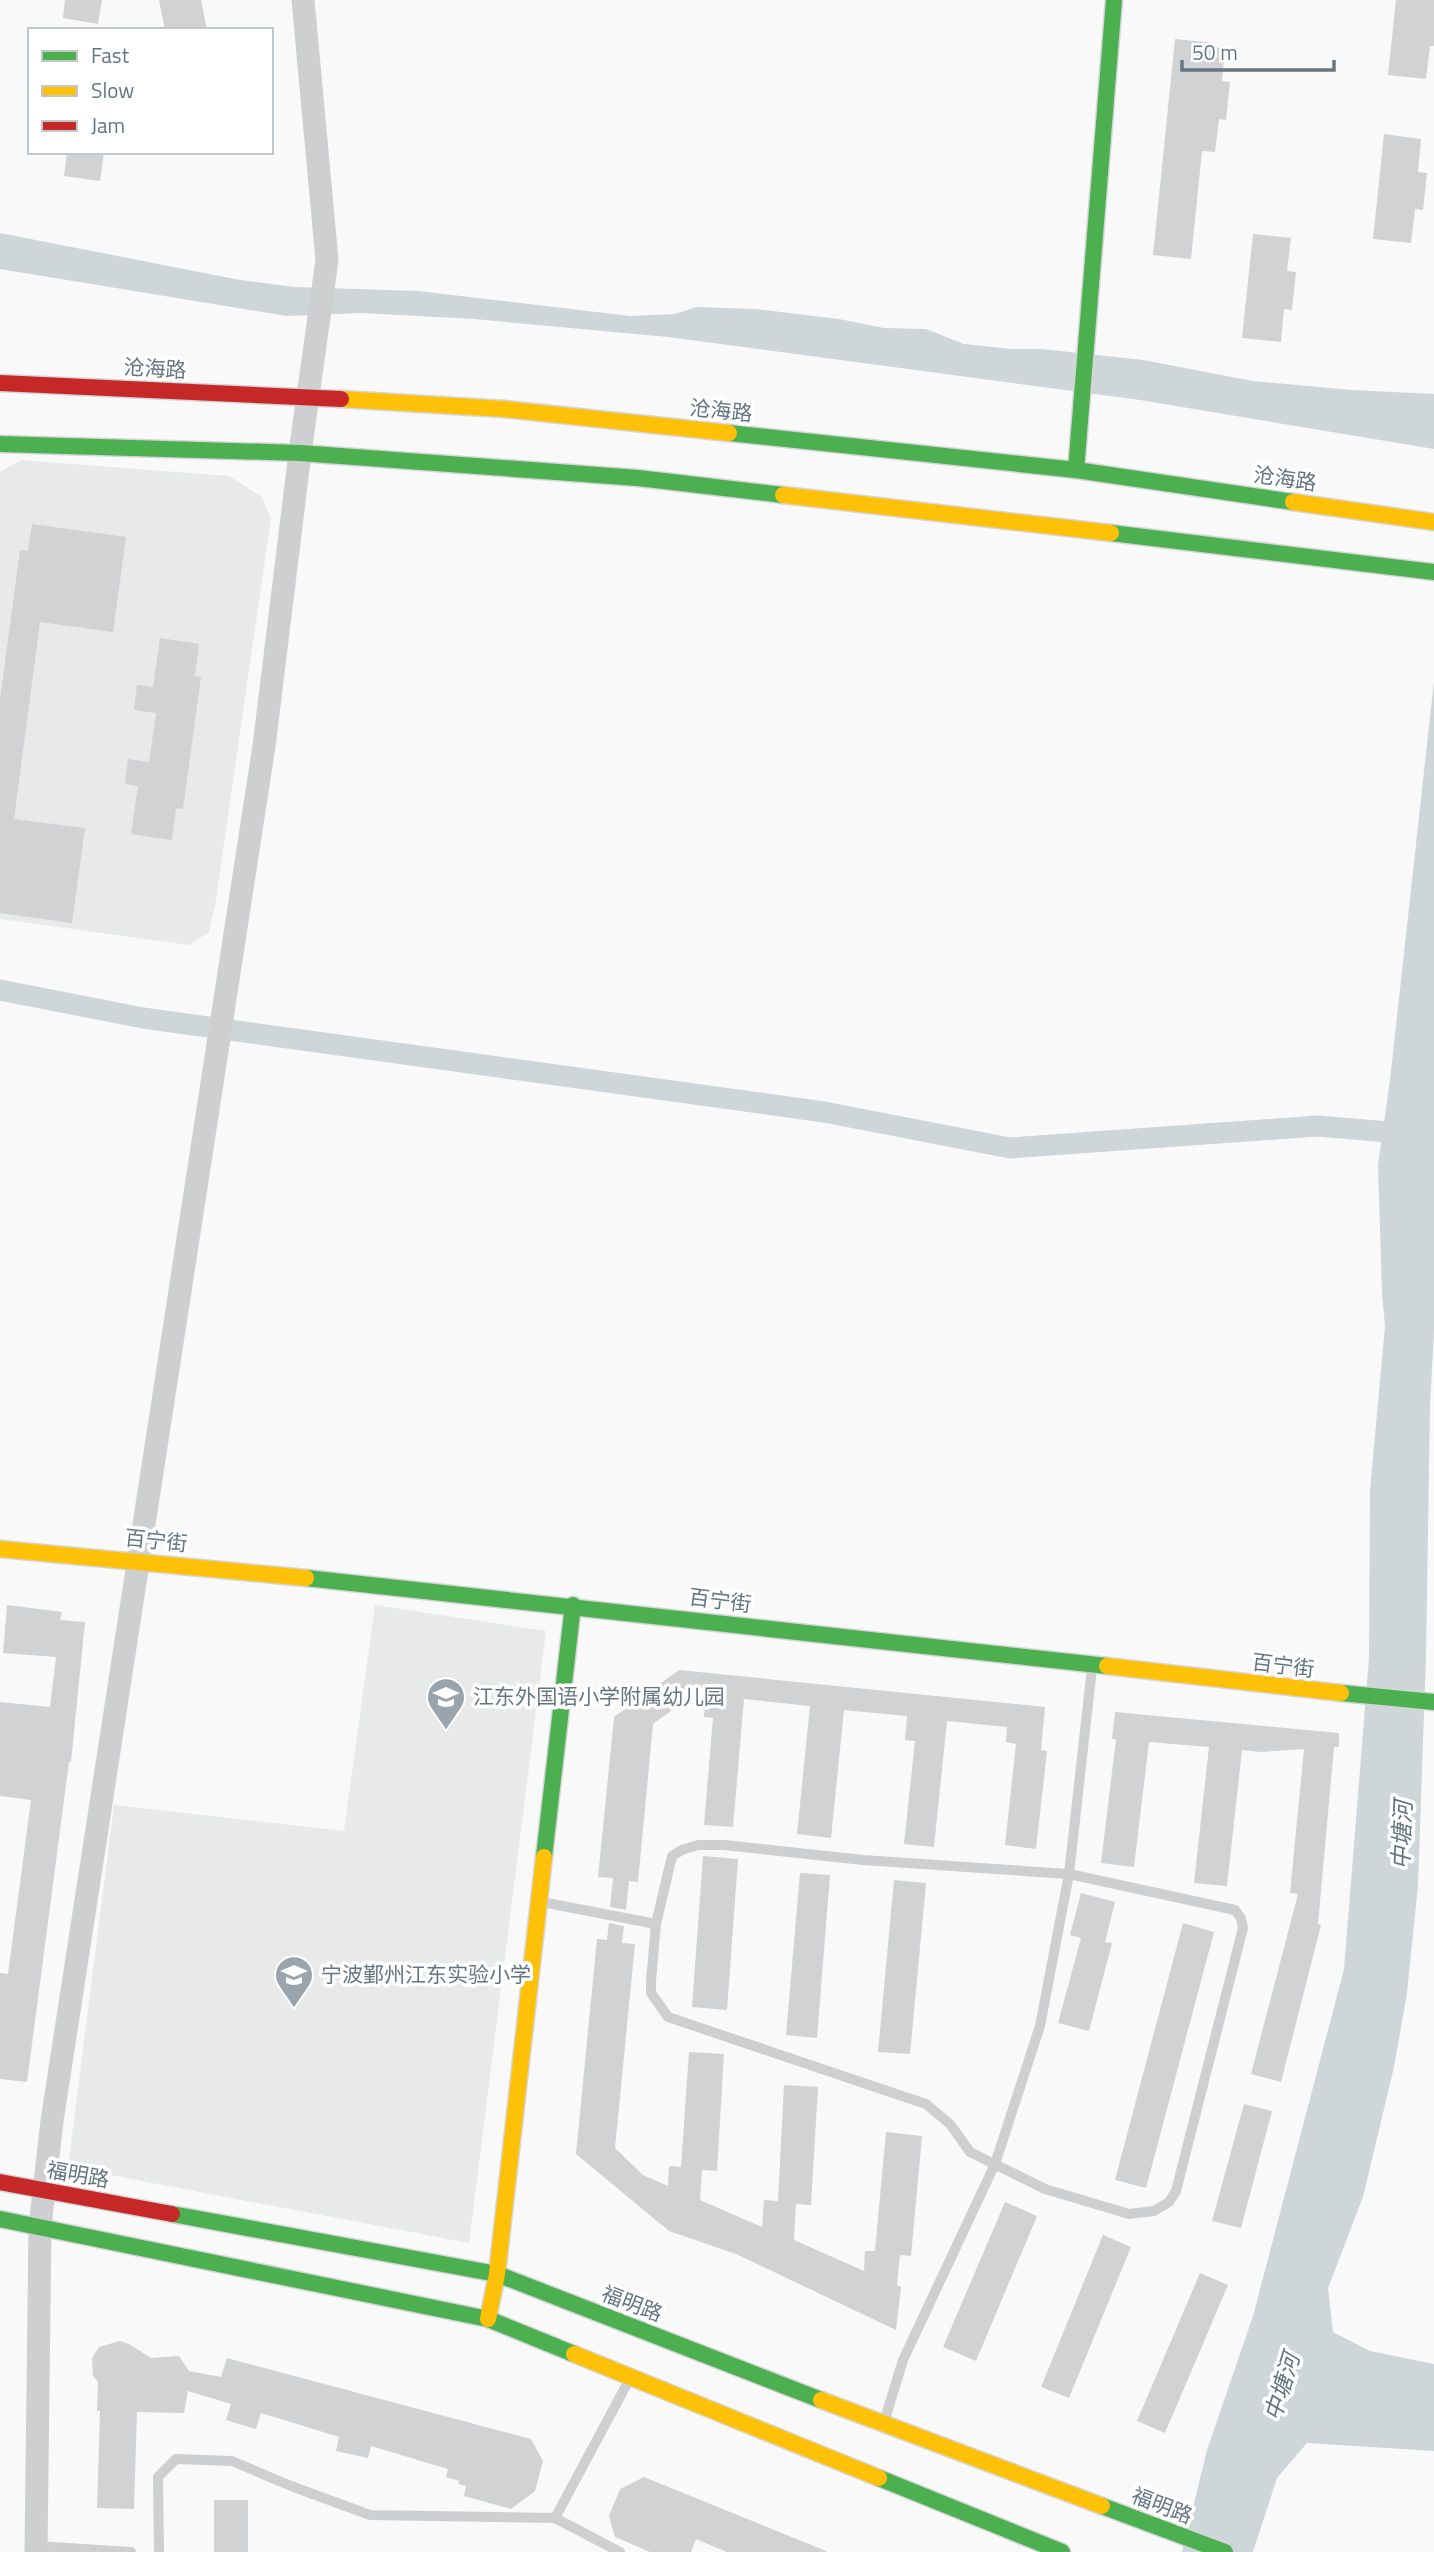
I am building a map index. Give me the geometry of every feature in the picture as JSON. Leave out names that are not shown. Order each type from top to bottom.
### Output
[{"type":"main road","points":[[1076,470],[1114,0]]},
{"type":"main road","name":"沧海路","points":[[0,383],[504,409],[1076,470],[1434,522]]},
{"type":"main road","points":[[0,444],[300,453],[638,478],[1385,564],[1434,572]]},
{"type":"main road","name":"百宁街","points":[[0,1549],[138,1560],[573,1605],[1434,1702]]},
{"type":"main road","points":[[488,2319],[498,2274],[573,1605]]},
{"type":"main road","name":"福明路","points":[[0,2182],[498,2274],[883,2425],[1225,2552]]},
{"type":"main road","points":[[0,2219],[40,2225],[488,2319],[1062,2552]]},
{"type":"street","points":[[36,2549],[40,2225],[52,2121],[264,746],[300,453],[325,278],[303,0]]},
{"type":"lane","points":[[883,2425],[903,2360],[995,2164],[1040,2026],[1069,1874],[1092,1665]]},
{"type":"lane","points":[[698,1845],[724,1845],[863,1860],[1069,1874],[1235,1910],[1241,1918],[1242,1928],[1176,2191],[1169,2202],[1154,2211],[1129,2214],[1045,2189],[970,2152],[950,2124],[926,2104],[668,2017],[651,1993],[656,1924],[671,1856],[698,1845]]},
{"type":"lane","points":[[539,1902],[656,1924]]},
{"type":"lane","points":[[555,2518],[631,2377]]},
{"type":"lane","points":[[159,2552],[158,2477],[176,2459],[232,2461],[370,2515],[555,2518],[620,2552]]},
{"type":"lane","points":[[36,2549],[131,2552]]},
{"type":"shaded area","points":[[21,460],[229,476],[261,496],[271,518],[215,906],[209,932],[189,945],[0,919],[0,472]]},
{"type":"shaded area","name":"宁波鄞州江东实验小学","points":[[375,1605],[546,1631],[469,2243],[68,2167],[114,1805],[344,1831]]},
{"type":"water","points":[[0,233],[240,280],[294,287],[418,291],[630,316],[675,314],[696,307],[755,309],[839,319],[884,328],[926,329],[964,344],[1143,360],[1253,381],[1434,394],[1434,449],[1140,400],[668,337],[474,319],[361,313],[287,316],[0,269]]},
{"type":"water","name":"中塘河","points":[[1434,681],[1434,1333],[1418,1885],[1407,1993],[1394,2067],[1363,2197],[1328,2288],[1333,2332],[1370,2351],[1434,2364],[1434,2451],[1307,2443],[1277,2478],[1253,2552],[1182,2552],[1207,2450],[1253,2316],[1344,1969],[1369,1658],[1370,1490],[1385,1326],[1378,1165],[1390,1080]]},
{"type":"building","points":[[65,0],[102,0],[98,24],[63,18]]},
{"type":"building","points":[[159,0],[201,0],[207,28],[165,28]]},
{"type":"building","points":[[1396,0],[1434,0],[1434,46],[1430,46],[1426,79],[1388,75]]},
{"type":"building","points":[[1175,39],[1214,43],[1213,47],[1225,48],[1222,81],[1230,82],[1226,120],[1219,119],[1215,152],[1202,151],[1191,259],[1153,255]]},
{"type":"building","points":[[1384,134],[1421,139],[1418,172],[1427,173],[1423,210],[1415,209],[1411,243],[1373,239]]},
{"type":"building","points":[[67,154],[104,154],[100,181],[64,176]]},
{"type":"building","points":[[1253,234],[1291,238],[1287,271],[1296,272],[1292,310],[1284,309],[1281,342],[1242,338]]},
{"type":"building","points":[[32,524],[126,537],[113,632],[40,622],[14,819],[85,828],[72,923],[0,913],[0,700],[20,550],[28,551]]},
{"type":"building","points":[[160,638],[199,644],[195,676],[201,677],[183,809],[176,808],[172,840],[131,834],[138,786],[125,784],[128,759],[149,762],[156,713],[134,710],[137,685],[153,687]]},
{"type":"building","points":[[7,1605],[62,1612],[60,1620],[85,1622],[71,1762],[27,2082],[0,2079],[0,1973],[8,1974],[31,1800],[0,1796],[0,1702],[50,1707],[56,1657],[3,1653]]},
{"type":"building","points":[[679,1670],[1045,1707],[1041,1750],[1047,1751],[1036,1849],[1005,1845],[1016,1744],[1006,1742],[1007,1727],[947,1721],[934,1847],[904,1844],[915,1741],[905,1740],[907,1716],[844,1710],[831,1838],[797,1834],[810,1706],[744,1699],[733,1827],[704,1825],[713,1718],[704,1717],[706,1685],[653,1724],[638,1882],[629,1881],[626,1910],[610,1907],[613,1878],[598,1877],[614,1717]]},
{"type":"building","points":[[1115,1712],[1339,1733],[1339,1747],[1334,1747],[1318,1924],[1321,1925],[1281,2082],[1251,2074],[1298,1894],[1290,1893],[1304,1749],[1261,1752],[1242,1750],[1227,1886],[1194,1883],[1209,1747],[1149,1742],[1134,1867],[1101,1863],[1116,1739],[1112,1739]]},
{"type":"building","points":[[703,1856],[738,1859],[727,2010],[692,2007]]},
{"type":"building","points":[[800,1873],[830,1875],[817,2038],[786,2035]]},
{"type":"building","points":[[894,1880],[926,1883],[910,2054],[878,2052]]},
{"type":"building","points":[[1081,1893],[1115,1902],[1105,1942],[1112,1943],[1089,2031],[1058,2023],[1081,1938],[1070,1935]]},
{"type":"building","points":[[609,1923],[624,1926],[622,1943],[635,1944],[615,2148],[643,2175],[668,2186],[669,2166],[681,2167],[689,2052],[724,2054],[717,2171],[702,2170],[700,2200],[762,2227],[764,2200],[778,2201],[784,2085],[818,2087],[811,2205],[796,2204],[794,2240],[864,2271],[865,2251],[875,2251],[886,2132],[922,2136],[911,2256],[900,2255],[897,2285],[901,2287],[896,2330],[736,2254],[669,2231],[576,2154],[597,1939],[607,1940]]},
{"type":"building","points":[[1183,1923],[1214,1932],[1146,2188],[1115,2180]]},
{"type":"building","points":[[1244,2104],[1272,2111],[1241,2228],[1212,2221]]},
{"type":"building","points":[[1005,2202],[1037,2216],[976,2361],[943,2347]]},
{"type":"building","points":[[1103,2235],[1131,2247],[1069,2398],[1041,2387]]},
{"type":"building","points":[[1200,2273],[1228,2285],[1165,2433],[1137,2421]]},
{"type":"building","points":[[120,2341],[151,2358],[179,2356],[189,2371],[221,2377],[227,2358],[531,2439],[543,2461],[535,2491],[511,2509],[464,2496],[466,2486],[446,2477],[448,2469],[371,2446],[368,2458],[336,2451],[339,2437],[261,2413],[256,2429],[226,2420],[231,2404],[188,2391],[184,2413],[137,2412],[134,2509],[97,2508],[100,2411],[97,2411],[98,2382],[93,2376],[92,2358],[99,2347]]},
{"type":"building","points":[[644,2477],[826,2552],[727,2552],[696,2539],[691,2552],[650,2552],[615,2537],[609,2516],[620,2489]]},
{"type":"building","points":[[214,2500],[248,2500],[248,2552],[214,2552]]},
{"type":"waterway","points":[[0,990],[143,1018],[824,1112],[1010,1148],[1318,1126],[1412,1134]]},
{"type":"traffic: fast","points":[[1076,470],[1114,0]]},
{"type":"traffic: fast","points":[[729,433],[1076,470],[1293,502]]},
{"type":"traffic: fast","points":[[0,444],[300,453],[638,478],[783,495]]},
{"type":"traffic: fast","points":[[1111,533],[1434,572]]},
{"type":"traffic: fast","points":[[306,1578],[1107,1666]]},
{"type":"traffic: fast","points":[[544,1857],[573,1605]]},
{"type":"traffic: fast","points":[[1341,1693],[1434,1702]]},
{"type":"traffic: fast","points":[[172,2214],[497,2274],[821,2400]]},
{"type":"traffic: fast","points":[[0,2219],[488,2319],[574,2354]]},
{"type":"traffic: fast","points":[[879,2478],[1062,2552]]},
{"type":"traffic: fast","points":[[1102,2506],[1225,2552]]},
{"type":"traffic: slow","points":[[341,399],[504,409],[729,433]]},
{"type":"traffic: slow","points":[[783,495],[1111,533]]},
{"type":"traffic: slow","points":[[1293,502],[1434,522]]},
{"type":"traffic: slow","points":[[0,1549],[306,1578]]},
{"type":"traffic: slow","points":[[1107,1666],[1341,1693]]},
{"type":"traffic: slow","points":[[488,2319],[497,2274],[544,1857]]},
{"type":"traffic: slow","points":[[574,2354],[879,2478]]},
{"type":"traffic: slow","points":[[821,2400],[1102,2506]]},
{"type":"traffic: jam","points":[[0,383],[341,399]]},
{"type":"traffic: jam","points":[[0,2182],[172,2214]]},
{"type":"place","name":"江东外国语小学附属幼儿园","points":[[446,1731]]},
{"type":"place","name":"宁波鄞州江东实验小学","points":[[294,2009]]}]
